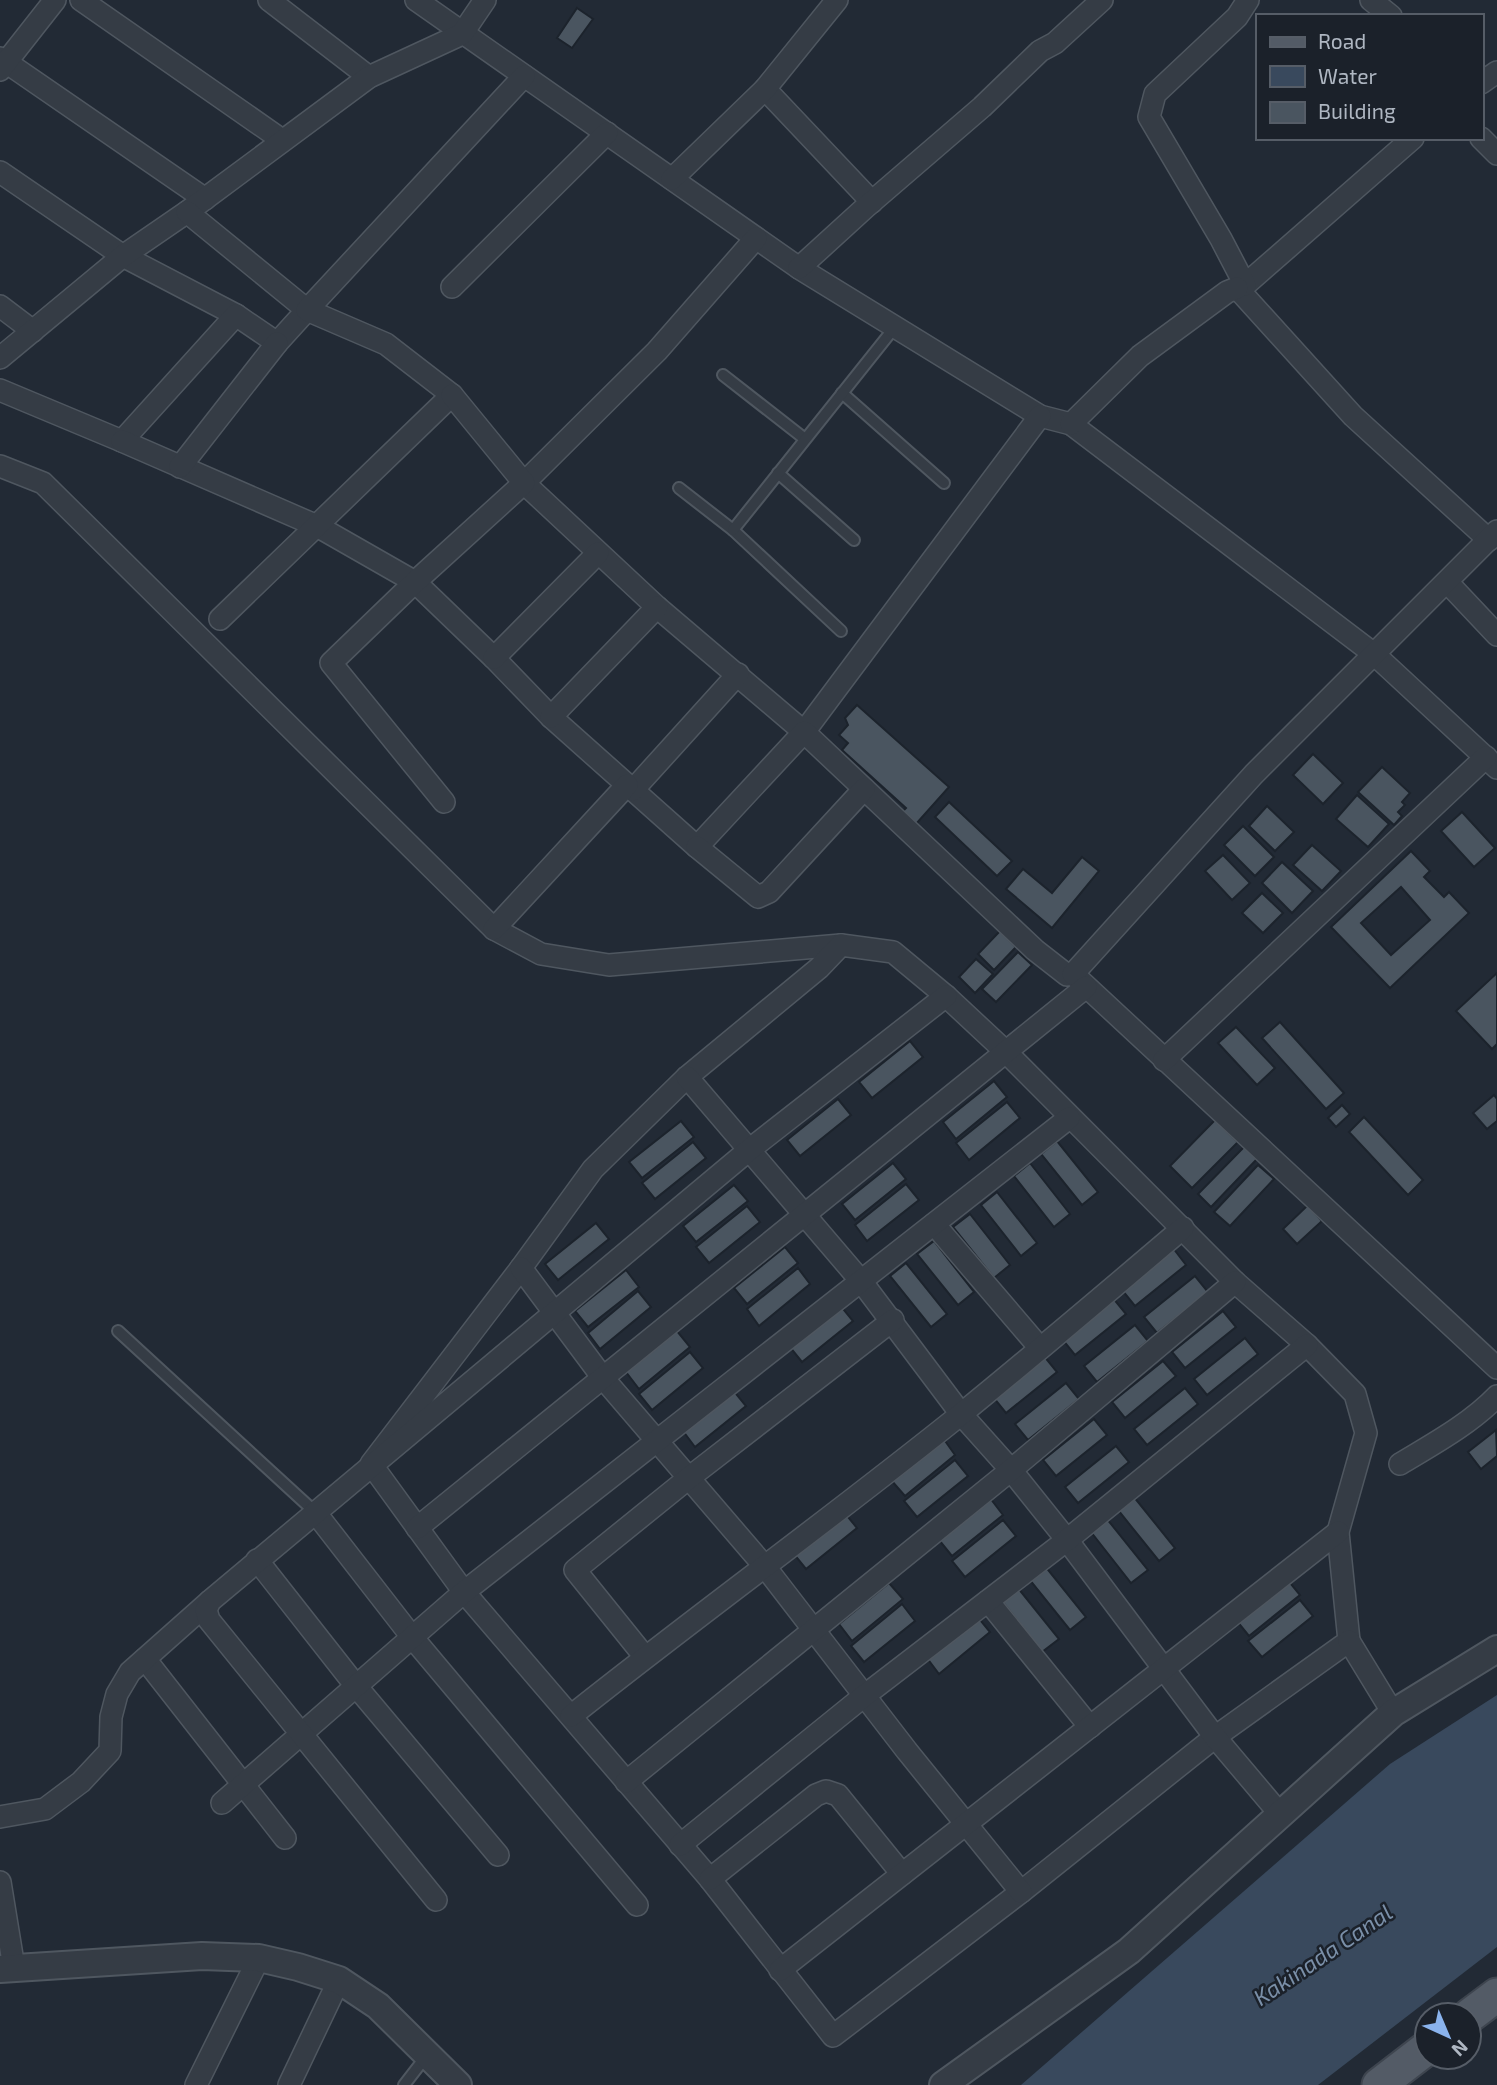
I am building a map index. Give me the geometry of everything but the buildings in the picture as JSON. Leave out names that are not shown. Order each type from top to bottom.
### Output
[{"type":"main road","points":[[1379,2085],[1413,2059]]},
{"type":"street","points":[[55,0],[2,63],[205,199]]},
{"type":"street","points":[[81,0],[282,140]]},
{"type":"street","points":[[268,0],[369,77]]},
{"type":"street","points":[[416,0],[799,268],[1040,416],[1071,424],[1374,654],[1492,763],[1164,1060]]},
{"type":"street","points":[[0,358],[123,256],[205,199],[369,77],[462,33],[485,0]]},
{"type":"street","points":[[672,179],[765,89],[838,0]]},
{"type":"street","points":[[799,268],[982,107],[1040,51],[1055,43],[1102,0]]},
{"type":"street","points":[[417,1528],[1006,1052],[1080,981],[1254,774],[1493,535],[1353,415],[1241,287],[1221,239],[1149,117],[1155,94],[1237,17],[1248,0]]},
{"type":"street","points":[[1371,0],[1388,14]]},
{"type":"street","points":[[180,467],[277,343],[524,76]]},
{"type":"street","points":[[765,89],[872,202]]},
{"type":"street","points":[[452,287],[607,133]]},
{"type":"street","points":[[1071,424],[1140,356],[1227,292],[1241,287],[1411,140]]},
{"type":"street","points":[[1483,140],[1497,154]]},
{"type":"street","points":[[0,172],[123,256],[236,315],[277,343]]},
{"type":"street","points":[[187,212],[307,310],[386,344],[452,395],[524,483],[598,553],[804,732],[1035,950],[1067,975],[1080,981],[1497,1368]]},
{"type":"street","points":[[444,802],[331,663],[524,483],[657,351],[757,238]]},
{"type":"street","points":[[0,306],[33,331]]},
{"type":"street","points":[[122,441],[236,315]]},
{"type":"street","points":[[0,390],[317,526],[415,582],[551,717],[697,847],[758,897],[769,892],[864,789]]},
{"type":"street","points":[[220,619],[452,395]]},
{"type":"street","points":[[697,847],[804,732],[1040,416]]},
{"type":"street","points":[[0,466],[43,482],[494,929],[541,954],[609,965],[841,945],[893,952],[946,996],[1006,1052],[1235,1282],[1356,1394],[1366,1433],[1338,1532],[1349,1641],[1393,1713]]},
{"type":"street","points":[[494,658],[598,553]]},
{"type":"street","points":[[1447,582],[1497,635]]},
{"type":"street","points":[[551,717],[657,607]]},
{"type":"street","points":[[494,929],[738,674]]},
{"type":"street","points":[[372,1464],[593,1169],[687,1077],[819,968],[841,945]]},
{"type":"street","points":[[0,1817],[45,1810],[81,1782],[110,1751],[111,1717],[117,1694],[130,1672],[257,1560],[749,1150],[946,996]]},
{"type":"street","points":[[687,1077],[862,1281],[961,1414],[1011,1470],[1067,1540],[1214,1737],[1280,1814]]},
{"type":"street","points":[[222,1803],[464,1592],[1069,1118]]},
{"type":"street","points":[[934,1224],[1040,1348]]},
{"type":"street","points":[[571,1716],[645,1657],[766,1568],[961,1414],[1183,1228]]},
{"type":"street","points":[[521,1268],[603,1378],[766,1568],[864,1696],[1021,1892]]},
{"type":"street","points":[[626,1782],[1011,1470],[1235,1282]]},
{"type":"street","points":[[645,1657],[575,1570],[893,1320]]},
{"type":"street","points":[[680,1845],[864,1696],[1067,1540],[1307,1346]]},
{"type":"street","points":[[1400,1464],[1445,1436],[1497,1396]]},
{"type":"street","points":[[372,1464],[464,1592],[710,1879],[832,2036],[1021,1892],[1214,1737],[1349,1641]]},
{"type":"street","points":[[315,1512],[412,1637],[637,1905]]},
{"type":"street","points":[[780,1970],[1338,1532]]},
{"type":"street","points":[[257,1560],[356,1686],[498,1854]]},
{"type":"street","points":[[210,1601],[206,1610],[209,1620],[436,1900]]},
{"type":"street","points":[[988,1601],[1090,1727]]},
{"type":"street","points":[[943,2085],[1129,1951],[1393,1713],[1497,1649]]},
{"type":"street","points":[[145,1659],[285,1838]]},
{"type":"street","points":[[710,1879],[826,1791],[838,1795],[902,1874]]},
{"type":"street","points":[[0,1882],[7,1968],[202,1956],[259,1958],[298,1967],[339,1980],[378,2006],[458,2085]]},
{"type":"street","points":[[196,2085],[259,1958]]},
{"type":"street","points":[[289,2085],[339,1980]]},
{"type":"lane","points":[[733,530],[895,327]]},
{"type":"lane","points":[[723,375],[805,439]]},
{"type":"lane","points":[[842,393],[944,483]]},
{"type":"lane","points":[[778,474],[854,540]]},
{"type":"lane","points":[[679,488],[733,530],[841,631]]},
{"type":"lane","points":[[118,1331],[315,1512]]},
{"type":"lane","points":[[404,2085],[428,2054]]},
{"type":"water","name":"Kakinada Canal","points":[[1497,1695],[1497,1947],[1427,2001],[1413,2001],[1413,2012],[1318,2085],[1021,2085],[1390,1764]]}]
